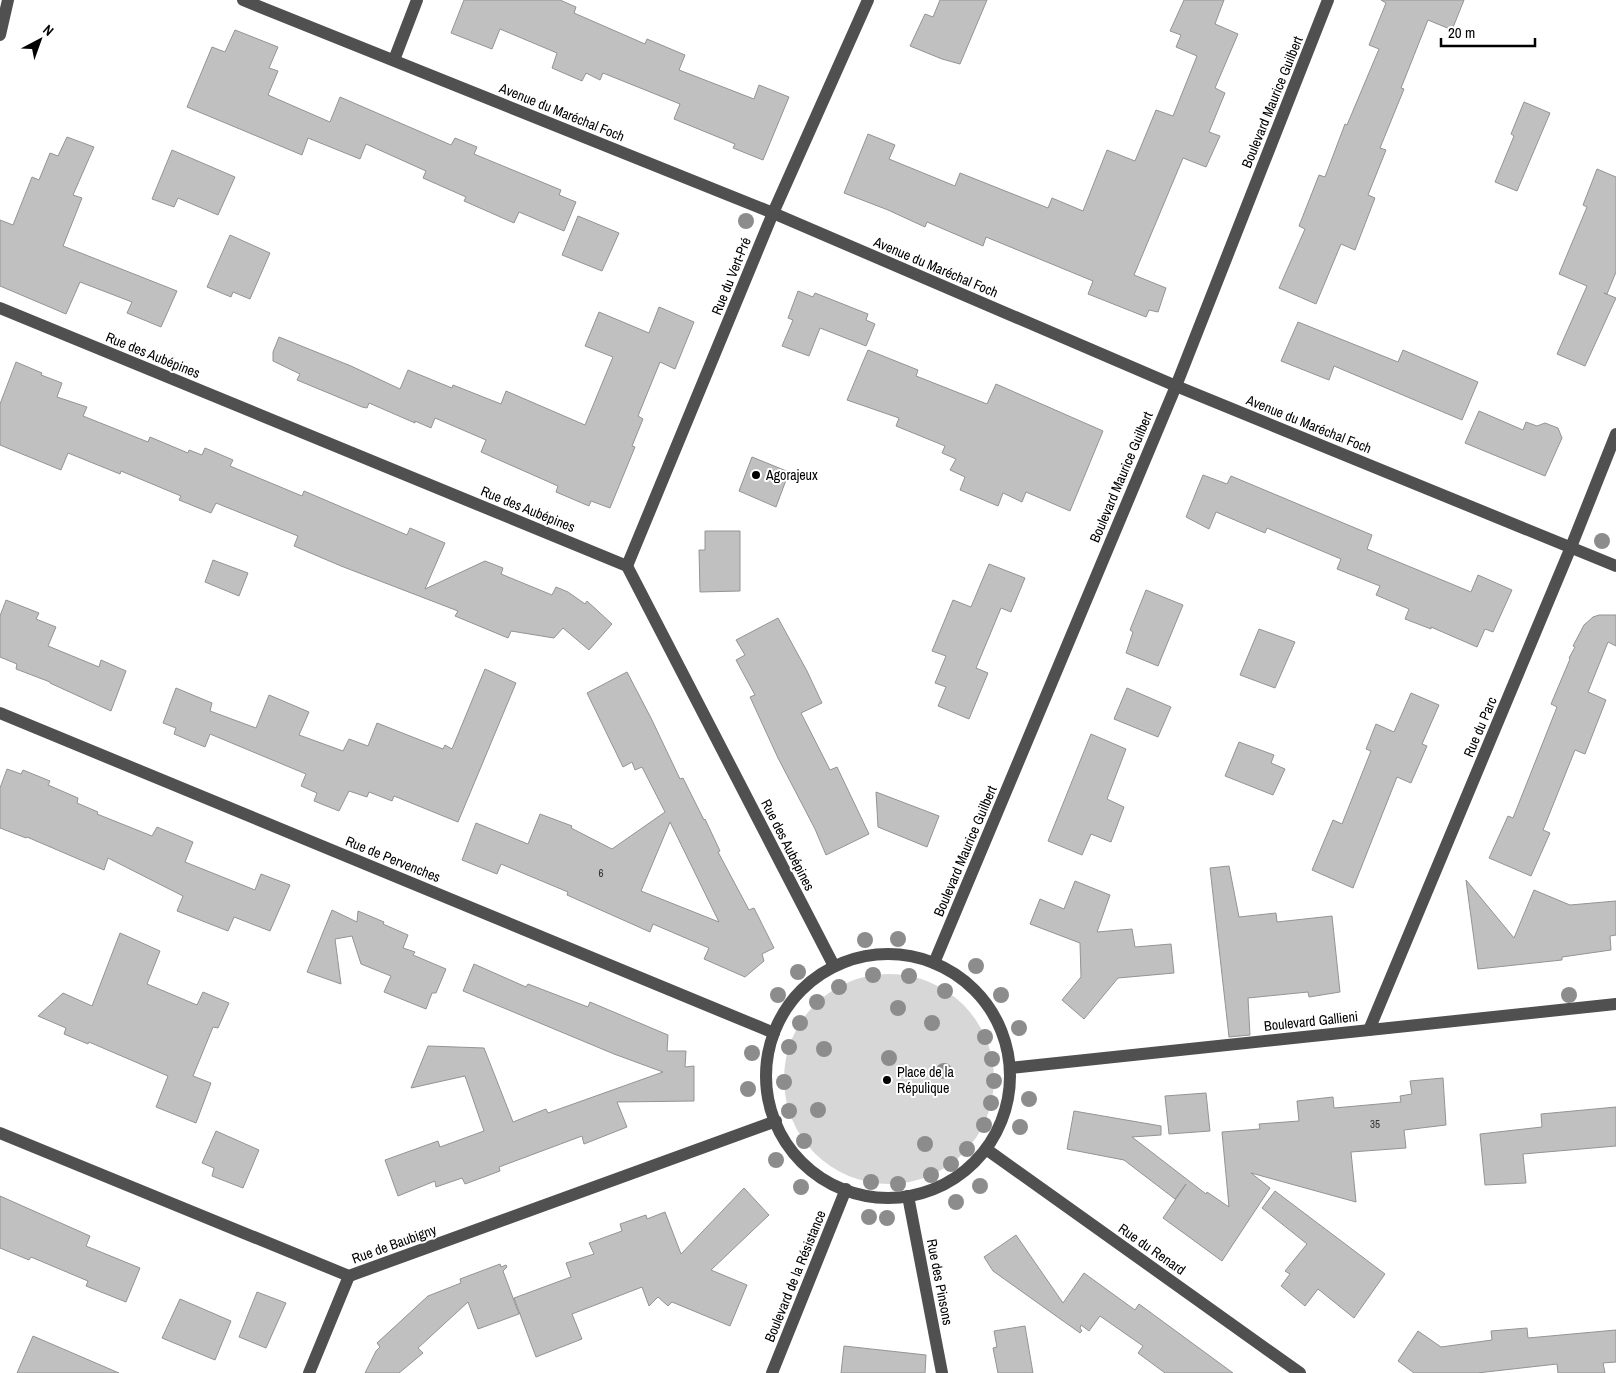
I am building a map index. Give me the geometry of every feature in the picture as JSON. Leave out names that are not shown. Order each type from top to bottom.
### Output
[{"type":"street","points":[[0,36],[8,0]]},
{"type":"street","name":"Avenue du Maréchal Foch","points":[[243,0],[773,213],[1176,386],[1616,566]]},
{"type":"street","points":[[394,60],[417,0]]},
{"type":"street","name":"Rue du Vert-Pré","points":[[627,566],[773,213],[868,0]]},
{"type":"street","name":"Boulevard Maurice Guilbert","points":[[934,963],[1176,386],[1328,0]]},
{"type":"street","name":"Rue des Aubépines","points":[[0,308],[627,566],[834,966]]},
{"type":"street","name":"Rue du Parc","points":[[1369,1030],[1571,547],[1616,434]]},
{"type":"street","name":"Rue de Pervenches","points":[[0,714],[774,1033]]},
{"type":"street","points":[[883,954],[904,955],[934,963],[966,981],[987,1004],[1002,1031],[1010,1068],[1010,1083],[1005,1112],[1000,1125],[986,1149],[969,1167],[952,1180],[931,1190],[908,1196],[881,1197],[846,1190],[822,1177],[807,1166],[789,1145],[776,1121],[770,1103],[767,1073],[768,1054],[774,1033],[789,1005],[799,992],[818,976],[834,966],[854,958],[883,954]]},
{"type":"street","name":"Boulevard Gallieni","points":[[1010,1068],[1616,1004]]},
{"type":"street","name":"Rue de Baubigny","points":[[0,1133],[350,1276],[776,1121]]},
{"type":"street","name":"Rue du Renard","points":[[986,1149],[1300,1373]]},
{"type":"street","name":"Boulevard de la Résistance","points":[[772,1373],[846,1190]]},
{"type":"street","name":"Rue des Pinsons","points":[[908,1196],[942,1373]]},
{"type":"street","points":[[309,1373],[350,1276]]},
{"type":"shaded area","points":[[889,974],[909,976],[938,986],[956,998],[970,1012],[986,1039],[992,1059],[994,1079],[992,1099],[982,1128],[970,1146],[956,1160],[929,1176],[909,1182],[889,1184],[869,1182],[840,1172],[822,1160],[808,1146],[792,1119],[786,1099],[784,1079],[786,1059],[796,1030],[808,1012],[822,998],[849,982],[869,976]]},
{"type":"building","points":[[464,0],[560,0],[576,7],[574,13],[645,44],[647,39],[685,55],[679,70],[754,99],[759,85],[789,97],[763,160],[733,148],[735,144],[674,119],[680,104],[603,73],[600,80],[586,73],[582,81],[552,68],[557,53],[500,29],[492,49],[451,33]]},
{"type":"building","points":[[940,0],[987,0],[960,64],[910,46],[925,14],[933,17]]},
{"type":"building","points":[[1184,0],[1224,0],[1215,24],[1238,34],[1215,88],[1225,93],[1209,132],[1220,136],[1206,167],[1183,158],[1134,275],[1166,288],[1158,312],[1149,310],[1146,317],[1088,294],[1093,281],[986,237],[983,246],[927,222],[925,227],[844,193],[868,134],[895,145],[889,159],[955,186],[960,173],[1048,208],[1052,198],[1083,211],[1107,150],[1135,161],[1156,110],[1173,116],[1197,56],[1176,47],[1181,35],[1170,31]]},
{"type":"building","points":[[1381,0],[1464,0],[1452,30],[1428,20],[1401,88],[1404,89],[1380,148],[1386,150],[1368,195],[1375,198],[1355,250],[1341,244],[1316,304],[1279,288],[1305,229],[1299,226],[1319,175],[1325,177],[1345,124],[1347,125],[1379,49],[1369,45],[1386,3]]},
{"type":"building","points":[[235,30],[278,47],[269,68],[278,71],[268,95],[330,122],[340,97],[451,145],[455,138],[477,147],[474,154],[561,190],[559,195],[576,202],[564,231],[519,212],[514,223],[464,201],[466,197],[423,178],[426,171],[366,144],[360,159],[308,138],[302,155],[187,107],[212,47],[225,52]]},
{"type":"building","points":[[1524,102],[1550,113],[1517,191],[1495,182],[1514,136],[1511,134]]},
{"type":"building","points":[[67,137],[94,147],[73,195],[82,198],[63,246],[177,291],[161,327],[127,313],[132,302],[80,282],[66,314],[0,286],[0,220],[13,225],[32,177],[39,180],[50,153],[58,156]]},
{"type":"building","points":[[172,150],[235,177],[218,215],[178,198],[174,207],[152,199]]},
{"type":"building","points":[[1597,169],[1616,177],[1616,272],[1607,294],[1604,293],[1616,298],[1585,366],[1557,354],[1587,286],[1559,274],[1587,207],[1583,205]]},
{"type":"building","points":[[578,216],[619,233],[602,271],[562,255]]},
{"type":"building","points":[[230,235],[270,253],[250,299],[233,292],[231,297],[207,287]]},
{"type":"building","points":[[798,291],[813,297],[815,293],[868,314],[866,320],[875,324],[866,346],[820,328],[809,356],[782,346],[793,320],[788,318]]},
{"type":"building","points":[[659,307],[694,322],[675,369],[660,362],[638,416],[643,419],[632,446],[635,447],[610,508],[591,501],[589,506],[556,492],[558,486],[481,452],[486,440],[435,418],[431,428],[369,403],[367,408],[362,407],[297,380],[300,374],[273,361],[273,352],[279,337],[351,366],[400,389],[408,370],[452,388],[453,385],[501,404],[506,391],[585,425],[613,357],[585,346],[599,312],[649,333]]},
{"type":"building","points":[[1298,322],[1398,362],[1403,350],[1478,382],[1462,420],[1334,366],[1329,380],[1281,361]]},
{"type":"building","points":[[868,350],[918,370],[916,376],[987,404],[996,384],[1103,431],[1070,511],[1026,492],[1022,502],[1003,493],[998,506],[960,490],[965,477],[950,470],[956,459],[942,453],[945,446],[896,426],[899,418],[847,400]]},
{"type":"building","points":[[16,362],[62,383],[57,397],[87,407],[83,416],[148,442],[150,437],[188,453],[189,450],[202,455],[205,448],[233,460],[230,466],[302,496],[304,491],[407,535],[410,528],[445,543],[425,589],[485,561],[503,568],[501,574],[552,595],[556,587],[568,592],[585,604],[587,601],[612,624],[589,650],[563,628],[554,638],[511,631],[508,638],[455,616],[458,611],[294,546],[298,536],[216,503],[211,513],[179,500],[181,496],[121,471],[120,474],[68,453],[61,470],[0,445],[0,404]]},
{"type":"building","points":[[1479,411],[1523,430],[1526,422],[1537,426],[1545,423],[1558,428],[1562,438],[1545,476],[1465,443]]},
{"type":"building","points":[[752,457],[789,472],[776,507],[739,491]]},
{"type":"building","points":[[1203,475],[1227,484],[1231,476],[1372,535],[1367,549],[1471,592],[1478,575],[1512,590],[1493,632],[1485,629],[1477,647],[1431,627],[1431,629],[1405,619],[1409,609],[1376,595],[1380,586],[1337,569],[1341,559],[1267,528],[1265,533],[1216,512],[1209,529],[1186,517]]},
{"type":"building","points":[[705,531],[740,531],[740,591],[700,592],[699,550],[705,550]]},
{"type":"building","points":[[213,560],[248,573],[239,596],[205,582]]},
{"type":"building","points":[[989,564],[1025,578],[1011,612],[1001,608],[976,668],[988,673],[969,719],[938,706],[946,687],[935,683],[946,656],[932,651],[953,600],[971,607]]},
{"type":"building","points":[[1146,590],[1183,605],[1158,666],[1126,653],[1133,632],[1130,630]]},
{"type":"building","points":[[6,600],[39,613],[36,619],[56,627],[48,646],[99,667],[101,660],[126,671],[111,711],[50,682],[16,669],[17,664],[0,657],[0,616]]},
{"type":"building","points":[[1616,615],[1616,646],[1608,642],[1588,692],[1606,700],[1585,754],[1575,750],[1543,830],[1550,833],[1531,876],[1489,858],[1508,816],[1513,818],[1557,707],[1551,704],[1575,647],[1573,646],[1584,625],[1593,617]]},
{"type":"building","points":[[778,618],[822,703],[801,713],[830,770],[837,767],[869,834],[826,855],[815,829],[778,758],[750,697],[755,695],[736,660],[745,655],[736,640]]},
{"type":"building","points":[[1259,629],[1295,642],[1275,688],[1240,675]]},
{"type":"building","points":[[485,669],[516,683],[458,822],[394,796],[392,801],[369,792],[367,797],[349,791],[339,811],[314,801],[317,793],[301,786],[306,774],[210,734],[205,747],[174,734],[176,728],[163,723],[176,688],[212,703],[210,711],[256,728],[269,695],[309,712],[299,735],[343,751],[349,739],[368,746],[377,723],[443,749],[445,745],[452,749]]},
{"type":"building","points":[[627,672],[680,779],[683,778],[705,819],[720,851],[718,852],[749,910],[754,908],[774,948],[762,954],[764,961],[745,977],[704,959],[709,948],[653,924],[650,932],[567,895],[568,892],[501,864],[497,874],[462,860],[476,823],[528,844],[540,814],[572,826],[571,828],[612,849],[665,812],[642,767],[635,770],[632,762],[623,767],[587,693]],"holes":[[[670,822],[719,922],[641,891]]]},
{"type":"building","points":[[1127,688],[1171,707],[1158,737],[1114,719]]},
{"type":"building","points":[[1411,693],[1439,705],[1422,744],[1427,746],[1411,783],[1397,777],[1353,888],[1312,870],[1333,820],[1342,824],[1371,751],[1366,749],[1376,724],[1394,732]]},
{"type":"building","points":[[1091,734],[1126,749],[1107,799],[1124,807],[1111,842],[1091,834],[1082,855],[1048,841]]},
{"type":"building","points":[[1239,742],[1274,755],[1271,763],[1285,769],[1273,795],[1225,776]]},
{"type":"building","points":[[7,769],[21,774],[23,770],[50,781],[48,785],[78,798],[77,803],[98,812],[97,814],[152,836],[157,827],[193,842],[185,862],[255,890],[261,874],[290,885],[270,931],[234,917],[228,931],[177,911],[183,896],[108,858],[104,870],[27,837],[0,828],[0,788]]},
{"type":"building","points":[[876,792],[939,816],[927,847],[878,827]]},
{"type":"building","points":[[1229,866],[1239,917],[1276,913],[1277,922],[1332,916],[1340,992],[1309,997],[1308,992],[1248,998],[1250,1035],[1229,1037],[1210,868]]},
{"type":"building","points":[[1466,880],[1514,938],[1534,890],[1570,905],[1616,901],[1616,935],[1610,936],[1611,950],[1562,957],[1562,960],[1478,969]]},
{"type":"building","points":[[1075,881],[1110,895],[1097,932],[1132,929],[1135,947],[1171,944],[1174,973],[1118,978],[1084,1019],[1062,1000],[1081,977],[1080,943],[1030,924],[1040,899],[1064,909]]},
{"type":"building","points":[[332,910],[357,922],[358,911],[384,922],[383,924],[408,935],[403,948],[415,952],[413,955],[446,969],[436,993],[432,993],[426,1009],[384,992],[391,976],[361,964],[352,936],[335,939],[341,984],[307,972]]},
{"type":"building","points":[[120,933],[160,951],[147,984],[197,1005],[203,992],[229,1003],[218,1028],[213,1027],[193,1076],[211,1083],[196,1123],[156,1107],[168,1076],[89,1042],[88,1044],[64,1034],[66,1028],[38,1016],[63,993],[92,1006]]},
{"type":"building","points":[[474,964],[526,987],[528,984],[588,1007],[590,1002],[668,1035],[667,1051],[686,1051],[685,1067],[694,1066],[694,1101],[617,1102],[627,1127],[584,1144],[582,1136],[499,1167],[500,1171],[465,1184],[462,1178],[436,1187],[435,1181],[398,1196],[385,1160],[438,1141],[440,1147],[484,1131],[465,1076],[411,1088],[428,1046],[484,1048],[513,1122],[546,1109],[548,1113],[663,1072],[614,1054],[463,991]]},
{"type":"building","points":[[1443,1078],[1446,1125],[1404,1130],[1406,1148],[1351,1152],[1356,1202],[1251,1173],[1270,1188],[1222,1261],[1163,1218],[1186,1184],[1175,1199],[1124,1160],[1067,1149],[1074,1111],[1161,1126],[1161,1135],[1132,1137],[1206,1194],[1207,1192],[1229,1207],[1222,1132],[1260,1129],[1259,1124],[1299,1121],[1297,1101],[1333,1097],[1334,1108],[1401,1102],[1400,1096],[1412,1094],[1410,1081]]},
{"type":"building","points":[[1206,1093],[1210,1131],[1169,1134],[1165,1096]]},
{"type":"building","points":[[1616,1107],[1616,1146],[1523,1154],[1526,1183],[1485,1185],[1480,1134],[1542,1127],[1541,1114]]},
{"type":"building","points":[[216,1131],[259,1150],[243,1188],[212,1176],[214,1168],[202,1163]]},
{"type":"building","points":[[744,1188],[769,1215],[711,1270],[747,1285],[730,1326],[672,1302],[668,1306],[658,1297],[649,1306],[642,1287],[572,1314],[582,1339],[536,1357],[514,1298],[571,1277],[566,1263],[594,1254],[589,1243],[622,1231],[620,1224],[646,1215],[647,1219],[665,1212],[681,1254]]},
{"type":"building","points":[[1275,1191],[1385,1274],[1354,1318],[1318,1289],[1305,1306],[1281,1286],[1290,1274],[1285,1271],[1307,1244],[1262,1208]]},
{"type":"building","points":[[0,1196],[90,1236],[86,1246],[140,1268],[126,1302],[86,1286],[88,1281],[31,1257],[29,1260],[0,1248]]},
{"type":"building","points":[[1016,1235],[1063,1303],[1084,1273],[1135,1310],[1139,1304],[1233,1373],[1165,1373],[1138,1353],[1143,1346],[1100,1316],[1089,1331],[1081,1325],[1082,1331],[1080,1333],[993,1271],[984,1257]]},
{"type":"building","points":[[500,1264],[501,1267],[506,1265],[507,1267],[503,1271],[519,1314],[478,1329],[468,1302],[418,1348],[423,1353],[399,1373],[365,1373],[380,1347],[377,1343],[428,1296],[461,1283],[460,1279]]},
{"type":"building","points":[[257,1292],[286,1303],[266,1348],[239,1337]]},
{"type":"building","points":[[180,1299],[231,1321],[215,1360],[162,1338]]},
{"type":"building","points":[[1025,1326],[1033,1373],[998,1373],[993,1348],[997,1347],[994,1331]]},
{"type":"building","points":[[1527,1328],[1528,1338],[1616,1330],[1616,1362],[1603,1363],[1605,1373],[1558,1373],[1557,1364],[1477,1373],[1414,1373],[1398,1361],[1418,1331],[1441,1347],[1492,1340],[1491,1331]]},
{"type":"building","points":[[33,1336],[119,1373],[17,1373]]},
{"type":"building","points":[[844,1346],[926,1355],[925,1373],[841,1373]]},
{"type":"place","name":"Agorajeux","points":[[756,475]]},
{"type":"place","name":"Place de la Répulique","points":[[887,1080]]}]
